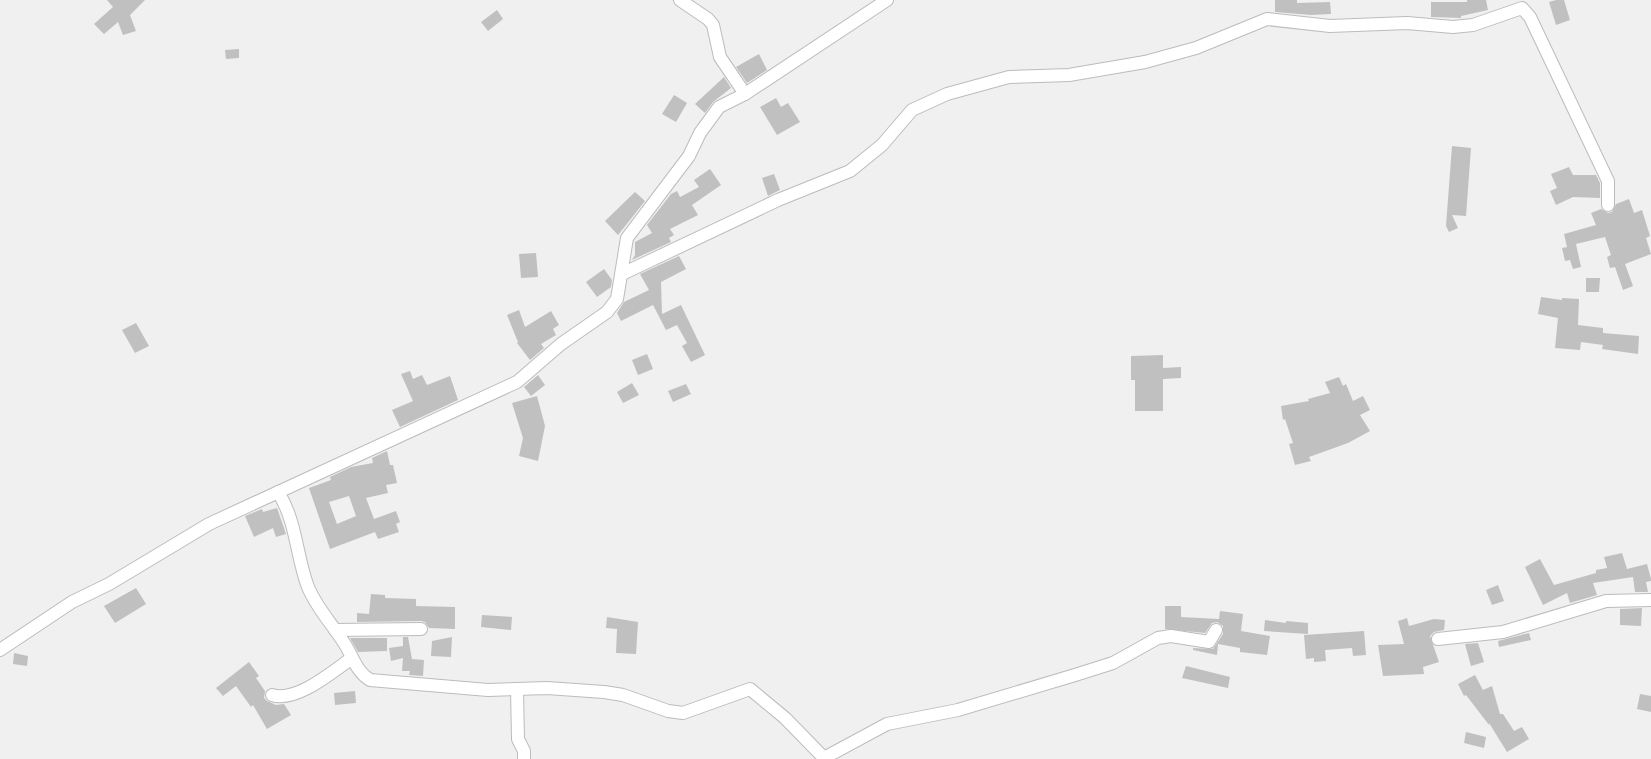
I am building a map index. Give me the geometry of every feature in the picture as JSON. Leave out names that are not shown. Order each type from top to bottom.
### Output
[{"type":"street","points":[[680,0],[708,19],[712,25],[720,57],[745,94]]},
{"type":"street","points":[[0,650],[72,602],[109,584],[209,524],[511,385],[561,344],[607,312],[617,299],[627,238],[689,156],[700,134],[719,107],[745,94],[887,0]]},
{"type":"street","points":[[622,274],[760,208],[850,171],[882,145],[912,110],[948,94],[1009,77],[1069,75],[1145,62],[1196,48],[1267,19],[1330,26],[1407,23],[1453,27],[1473,25],[1522,8],[1530,17],[1608,180],[1608,205]]},
{"type":"street","points":[[278,492],[291,520],[308,588],[363,676],[370,680],[420,683],[459,689],[517,690],[547,688],[604,692],[623,695],[668,711],[683,713],[750,689],[760,695],[785,718],[824,758],[886,724],[958,710],[1083,672],[1113,662],[1158,638],[1171,636],[1209,642],[1216,630]]},
{"type":"street","points":[[1438,640],[1503,632],[1606,601],[1651,600]]},
{"type":"street","points":[[335,630],[421,629]]},
{"type":"street","points":[[272,695],[281,698],[293,694],[318,682],[352,658]]},
{"type":"street","points":[[517,690],[518,739],[524,751],[524,759]]},
{"type":"building","points":[[107,0],[145,0],[130,15],[136,31],[123,35],[118,22],[104,34],[94,24],[113,7]]},
{"type":"building","points":[[1275,0],[1297,0],[1297,3],[1330,2],[1331,14],[1311,15],[1275,12]]},
{"type":"building","points":[[1467,0],[1486,0],[1488,10],[1461,16],[1461,18],[1431,17],[1431,2],[1467,2]]},
{"type":"building","points":[[1564,0],[1570,20],[1556,25],[1549,2]]},
{"type":"building","points":[[497,10],[503,19],[488,31],[481,22]]},
{"type":"building","points":[[239,49],[239,58],[226,59],[225,50]]},
{"type":"building","points":[[759,54],[767,70],[747,83],[736,67]]},
{"type":"building","points":[[724,77],[731,88],[713,102],[705,113],[695,104]]},
{"type":"building","points":[[674,95],[687,103],[676,122],[662,114]]},
{"type":"building","points":[[776,98],[781,107],[788,103],[800,122],[777,135],[760,107]]},
{"type":"building","points":[[1452,146],[1471,148],[1466,216],[1452,215],[1458,228],[1449,232],[1446,226]]},
{"type":"building","points":[[1569,167],[1573,175],[1596,175],[1600,183],[1600,198],[1573,197],[1556,205],[1550,191],[1557,188],[1551,174]]},
{"type":"building","points":[[710,169],[721,185],[692,205],[698,215],[670,229],[674,235],[669,238],[671,242],[632,260],[635,255],[635,242],[652,233],[647,225],[671,194],[677,191],[680,197],[699,187],[694,180]]},
{"type":"building","points":[[774,174],[780,190],[768,196],[762,178]]},
{"type":"building","points":[[635,192],[645,201],[618,235],[605,221]]},
{"type":"building","points":[[1629,199],[1634,213],[1642,210],[1650,236],[1646,238],[1651,254],[1625,264],[1633,286],[1623,290],[1615,267],[1610,268],[1607,257],[1611,255],[1605,237],[1576,244],[1581,267],[1573,269],[1570,260],[1565,261],[1562,248],[1567,247],[1564,234],[1596,225],[1591,213],[1601,209],[1608,213],[1612,212],[1616,204]]},
{"type":"building","points":[[536,253],[538,277],[521,278],[519,254]]},
{"type":"building","points":[[679,256],[686,269],[661,282],[662,314],[681,305],[705,355],[691,362],[682,346],[687,343],[677,325],[666,330],[653,305],[621,321],[617,313],[624,302],[649,290],[640,274]]},
{"type":"building","points":[[604,269],[612,280],[611,287],[597,297],[586,282]]},
{"type":"building","points":[[1586,278],[1600,278],[1599,292],[1586,292]]},
{"type":"building","points":[[1541,297],[1562,300],[1562,298],[1579,299],[1578,325],[1603,328],[1603,333],[1639,336],[1638,354],[1602,349],[1603,345],[1581,342],[1580,350],[1555,348],[1558,318],[1538,314]]},
{"type":"building","points":[[519,310],[525,327],[551,311],[559,325],[553,329],[556,335],[541,344],[544,348],[530,360],[517,343],[507,315]]},
{"type":"building","points":[[136,323],[149,346],[135,353],[122,330]]},
{"type":"building","points":[[647,354],[653,369],[638,375],[632,360]]},
{"type":"building","points":[[1163,355],[1163,368],[1181,367],[1181,378],[1163,379],[1163,411],[1135,411],[1135,380],[1131,380],[1131,356]]},
{"type":"building","points":[[410,371],[413,379],[422,375],[427,385],[450,376],[458,400],[400,427],[392,410],[413,401],[401,374]]},
{"type":"building","points":[[538,375],[545,385],[531,396],[524,387]]},
{"type":"building","points":[[1339,377],[1343,386],[1346,384],[1353,401],[1363,396],[1370,410],[1360,415],[1370,431],[1348,443],[1309,457],[1311,461],[1295,465],[1289,444],[1293,443],[1285,419],[1283,420],[1281,406],[1309,401],[1308,399],[1330,393],[1325,382]]},
{"type":"building","points":[[632,383],[639,395],[623,403],[617,392]]},
{"type":"building","points":[[686,384],[691,394],[673,402],[668,391]]},
{"type":"building","points":[[537,396],[545,426],[538,461],[519,456],[523,438],[512,403]]},
{"type":"building","points":[[387,451],[390,465],[393,465],[397,483],[386,485],[388,493],[366,498],[374,519],[396,511],[400,522],[396,524],[399,532],[378,539],[375,532],[330,549],[309,488],[331,480],[330,477],[351,467],[373,463],[372,458]],"holes":[[[349,496],[356,516],[337,524],[329,502]]]},
{"type":"building","points":[[277,508],[286,534],[276,537],[273,528],[254,537],[245,516],[262,509],[263,512]]},
{"type":"building","points":[[1622,553],[1627,569],[1647,564],[1651,579],[1651,581],[1646,582],[1648,592],[1635,592],[1633,577],[1593,583],[1597,595],[1570,603],[1567,593],[1543,605],[1525,567],[1540,559],[1554,585],[1607,568],[1604,557]]},
{"type":"building","points":[[1498,585],[1504,601],[1492,605],[1486,590]]},
{"type":"building","points":[[136,588],[146,604],[115,623],[104,606]]},
{"type":"building","points":[[371,594],[385,595],[385,598],[416,599],[416,606],[455,607],[455,629],[429,628],[425,622],[421,621],[357,622],[357,613],[369,614]]},
{"type":"building","points":[[1165,606],[1181,606],[1181,617],[1219,619],[1220,611],[1243,614],[1241,631],[1270,636],[1267,655],[1240,652],[1240,648],[1218,644],[1217,655],[1193,650],[1193,648],[1213,649],[1223,634],[1223,626],[1217,622],[1212,623],[1205,633],[1165,629]]},
{"type":"building","points":[[1642,608],[1641,626],[1620,625],[1620,609]]},
{"type":"building","points":[[482,615],[512,617],[511,630],[481,627]]},
{"type":"building","points":[[607,617],[638,622],[636,654],[616,653],[617,629],[606,628]]},
{"type":"building","points":[[1407,618],[1409,626],[1434,619],[1445,620],[1444,630],[1434,632],[1430,636],[1439,662],[1423,667],[1424,674],[1383,676],[1378,645],[1404,644],[1398,621]]},
{"type":"building","points":[[1265,620],[1286,623],[1286,621],[1308,623],[1308,634],[1264,631]]},
{"type":"building","points":[[1364,631],[1366,655],[1353,656],[1352,648],[1325,650],[1326,661],[1314,662],[1314,658],[1306,659],[1304,635]]},
{"type":"building","points":[[1529,633],[1531,640],[1499,647],[1498,641]]},
{"type":"building","points":[[403,637],[408,637],[412,659],[424,660],[423,676],[409,675],[410,671],[402,671],[403,658],[391,661],[389,648],[403,646]]},
{"type":"building","points":[[452,637],[451,657],[431,656],[432,641]]},
{"type":"building","points":[[350,638],[387,638],[387,651],[358,652]]},
{"type":"building","points":[[1478,643],[1484,662],[1471,666],[1465,644]]},
{"type":"building","points":[[14,653],[28,656],[27,666],[13,664]]},
{"type":"building","points":[[249,662],[259,676],[256,678],[265,691],[264,698],[276,705],[284,704],[291,715],[267,729],[253,705],[251,707],[236,686],[223,696],[216,688]]},
{"type":"building","points":[[1186,666],[1230,677],[1228,688],[1182,678]]},
{"type":"building","points":[[1475,675],[1483,690],[1492,686],[1500,714],[1503,714],[1514,731],[1522,727],[1529,739],[1507,752],[1489,723],[1489,725],[1466,695],[1464,696],[1458,684]]},
{"type":"building","points":[[355,691],[356,703],[335,705],[334,693]]},
{"type":"building","points":[[1640,694],[1651,696],[1651,712],[1637,709]]},
{"type":"building","points":[[1466,732],[1486,737],[1484,748],[1464,743]]}]
